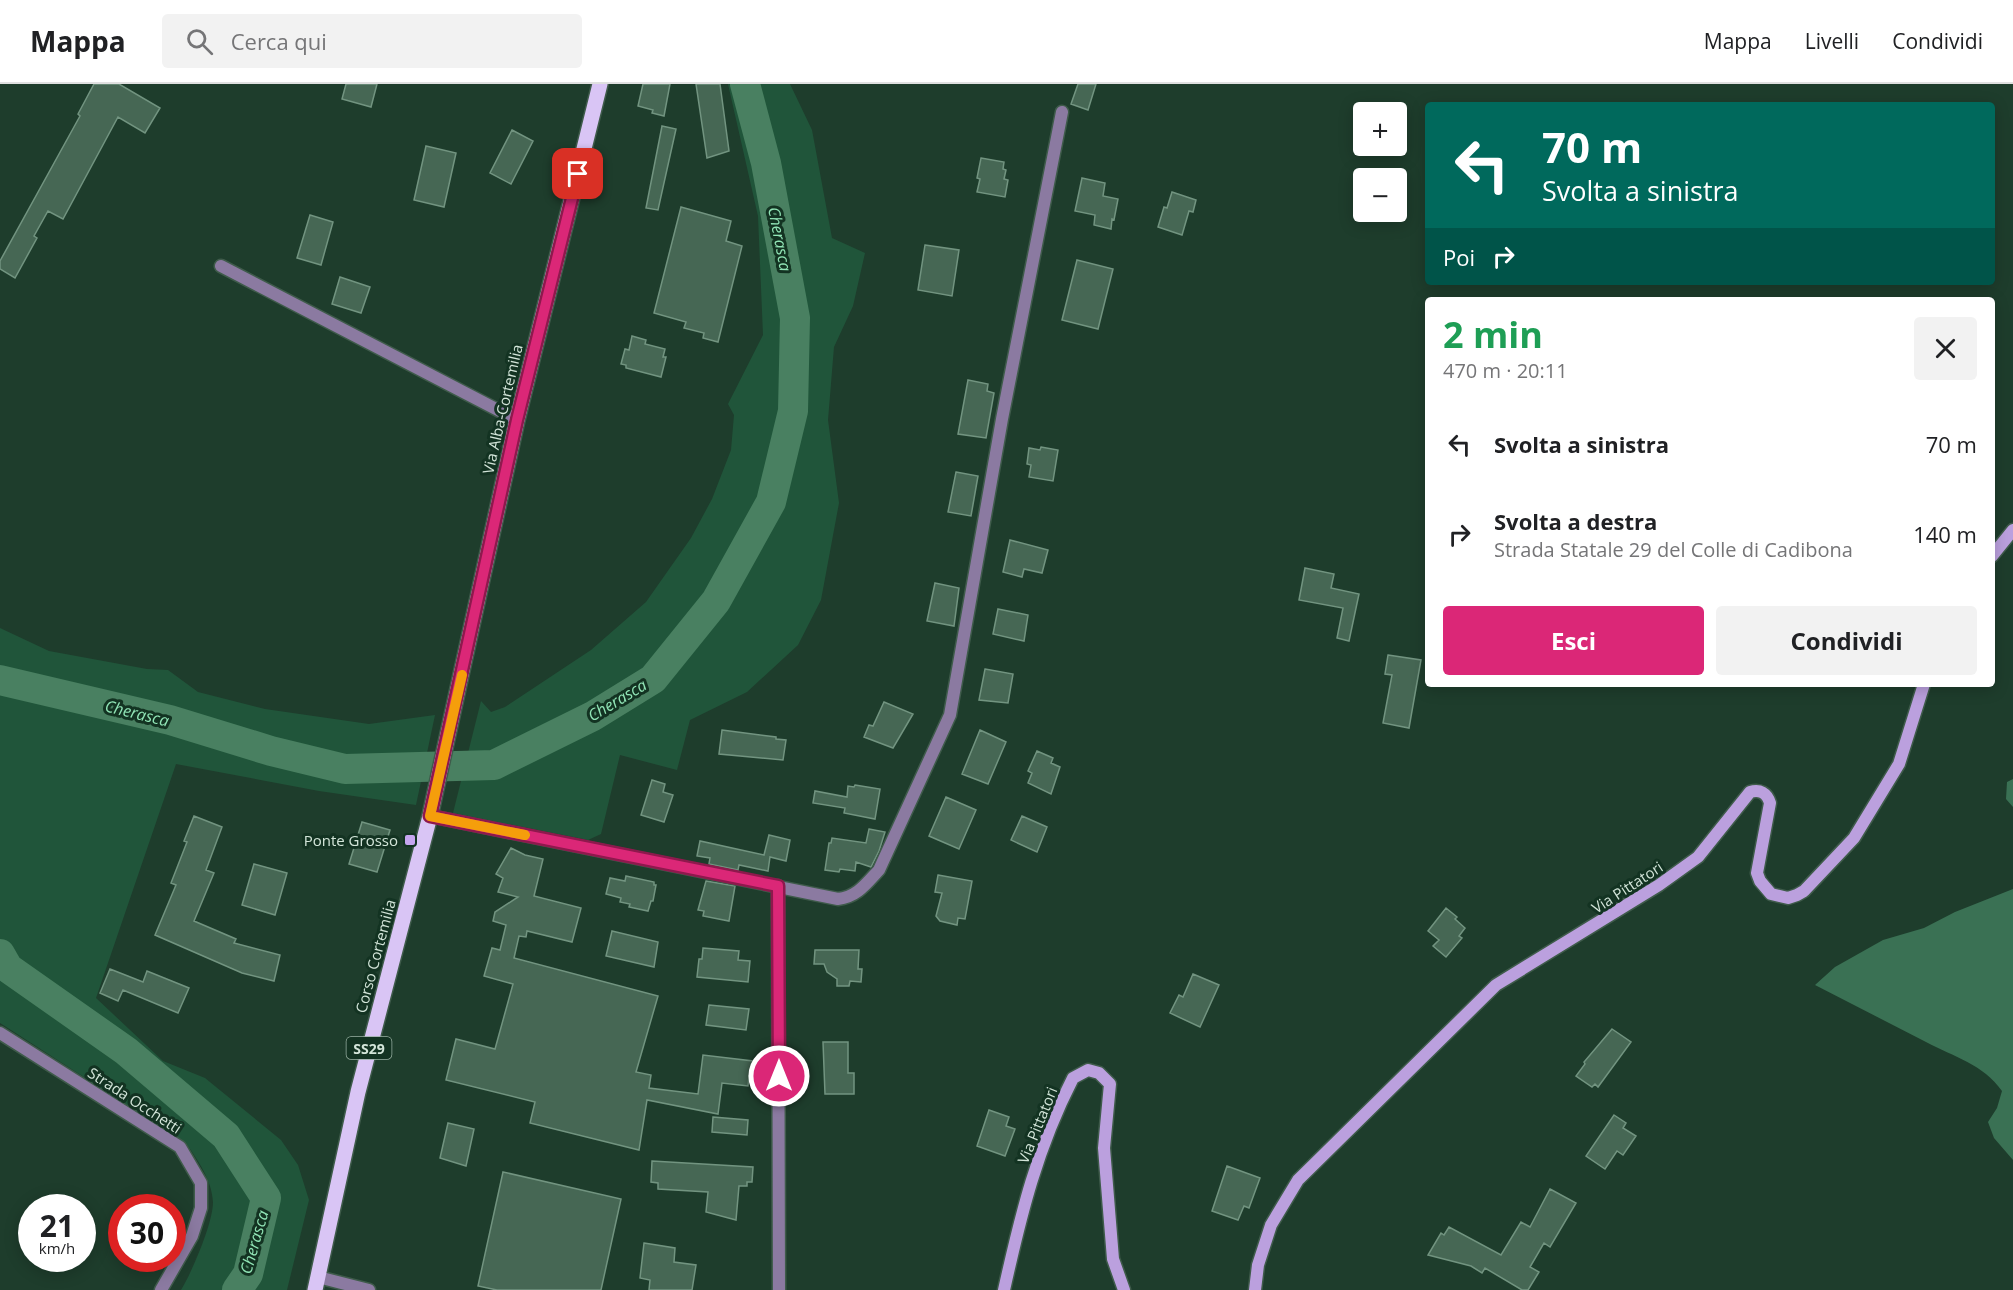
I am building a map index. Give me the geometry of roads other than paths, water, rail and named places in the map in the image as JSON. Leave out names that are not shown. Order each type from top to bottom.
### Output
[{"type":"main road","name":"Via Alba-Cortemilia","points":[[431,812],[517,420],[600,84]]},
{"type":"main road","name":"Corso Cortemilia","points":[[317,1283],[358,1092],[431,812]]},
{"type":"street","points":[[431,812],[838,899],[851,897],[864,887],[879,870],[950,715],[1002,419],[1062,112]]},
{"type":"street","points":[[221,266],[517,420]]},
{"type":"street","points":[[1995,552],[2013,530]]},
{"type":"street","name":"Via Pittatori","points":[[1255,1290],[1258,1265],[1271,1225],[1298,1180],[1496,985],[1659,885],[1698,857],[1750,792],[1763,792],[1770,803],[1757,873],[1760,882],[1772,894],[1780,897],[1788,898],[1804,891],[1854,838],[1899,764],[1923,687]]},
{"type":"street","points":[[778,886],[779,1290]]},
{"type":"street","name":"Strada Occhetti","points":[[0,1033],[180,1147],[201,1183],[201,1208],[192,1236],[161,1290]]},
{"type":"street","name":"Via Pittatori","points":[[1004,1290],[1034,1168],[1073,1078],[1088,1070],[1099,1073],[1110,1084],[1104,1149],[1113,1259],[1124,1290]]},
{"type":"street","points":[[317,1283],[369,1290]]},
{"type":"waterway","name":"Cherasca","points":[[0,680],[170,720],[271,751],[345,769],[494,765],[593,716],[653,679],[716,601],[771,502],[793,411],[795,318],[766,163],[745,84]]},
{"type":"waterway","name":"Cherasca","points":[[0,954],[8,968],[126,1051],[226,1136],[266,1198],[248,1274],[237,1290]]},
{"type":"place","name":"Ponte Grosso","points":[[410,840]]}]
